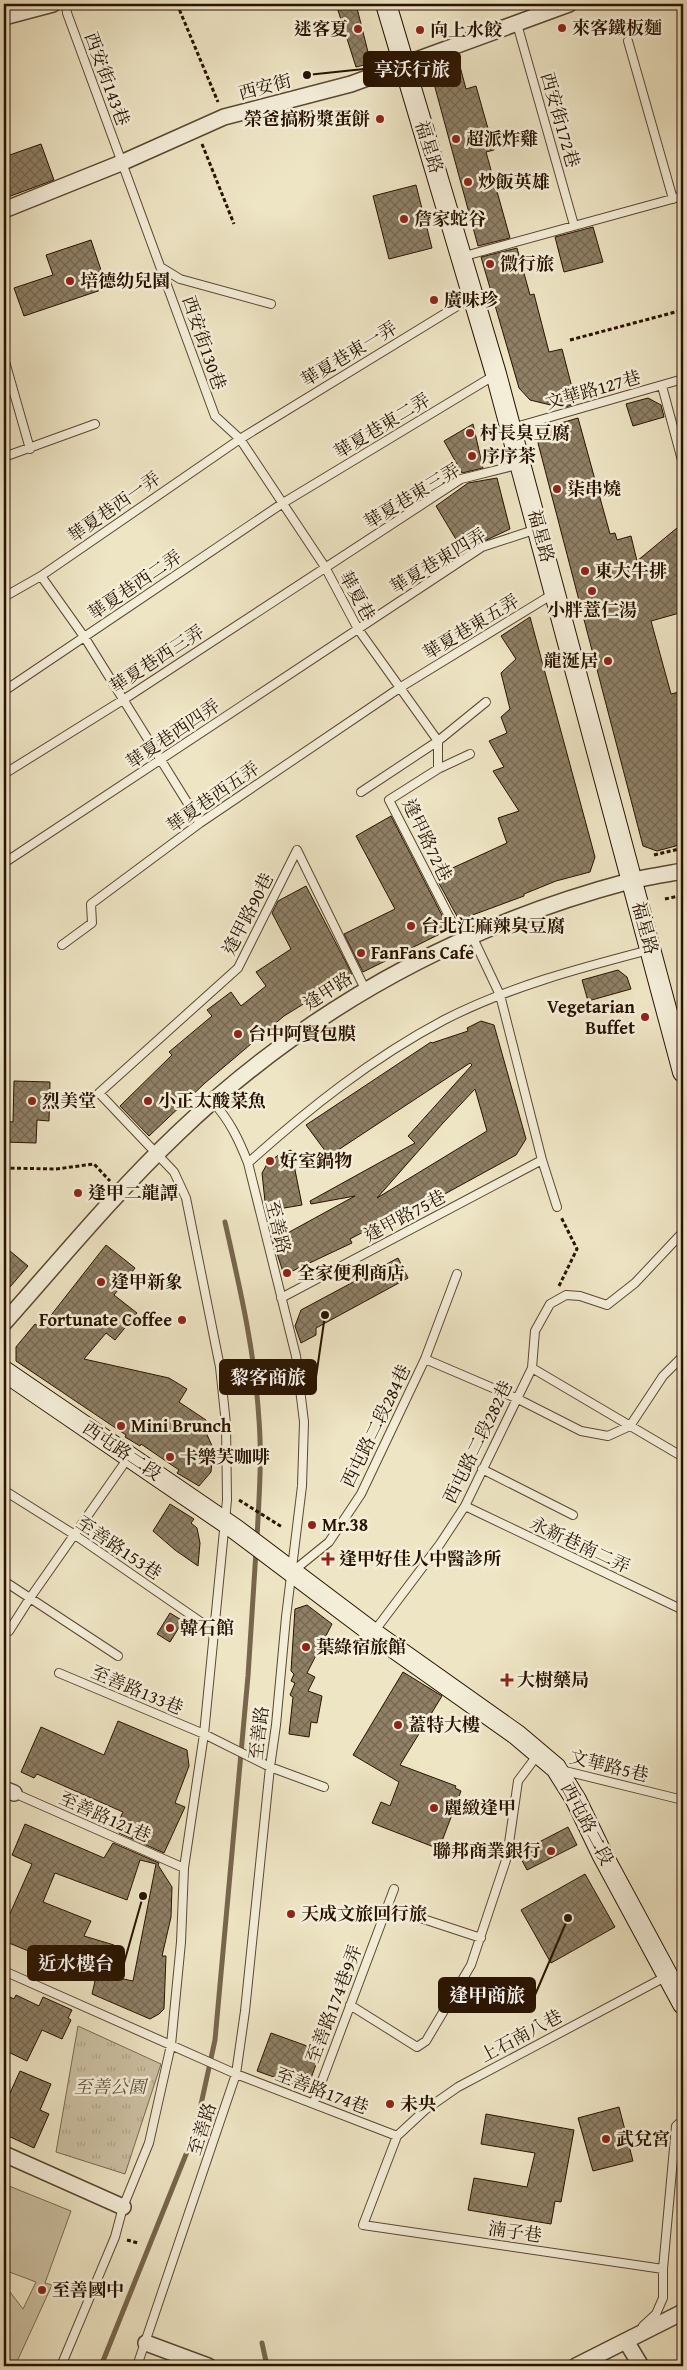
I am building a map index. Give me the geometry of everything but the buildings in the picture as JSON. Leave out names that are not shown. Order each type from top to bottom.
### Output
[{"type":"street","points":[[4,17],[53,4]]},
{"type":"street","name":"福星路","points":[[386,4],[496,374],[556,592],[683,1072]]},
{"type":"street","name":"西安街","points":[[4,210],[121,164],[196,128],[224,117],[351,84],[569,4]]},
{"type":"street","name":"逢甲路","points":[[4,1323],[121,1192],[213,1102],[280,1047],[364,989],[392,973],[472,936],[556,903],[632,881],[683,871]]},
{"type":"street","name":"西屯路二段","points":[[4,1371],[232,1527],[373,1633],[517,1735],[556,1768],[576,1800],[602,1854],[683,2004]]},
{"type":"street","points":[[4,2154],[123,2207]]},
{"type":"street","points":[[576,2366],[683,2312]]},
{"type":"street","points":[[626,2341],[640,2366]]},
{"type":"street","points":[[146,2343],[208,2366]]},
{"type":"lane","name":"西安街143巷","points":[[66,4],[67,13],[121,164]]},
{"type":"lane","name":"西安街172巷","points":[[517,24],[574,224]]},
{"type":"lane","points":[[628,40],[673,198]]},
{"type":"lane","name":"西安街130巷","points":[[121,164],[162,268],[208,402],[215,416],[240,439]]},
{"type":"lane","points":[[462,257],[574,224],[683,196]]},
{"type":"lane","points":[[162,268],[180,279],[272,304]]},
{"type":"lane","name":"華夏巷東一弄","points":[[240,439],[474,296]]},
{"type":"lane","points":[[4,358],[30,449]]},
{"type":"lane","name":"華夏巷東二弄","points":[[283,504],[496,374]]},
{"type":"lane","name":"文華路127巷","points":[[510,428],[683,379]]},
{"type":"lane","points":[[662,386],[683,464]]},
{"type":"lane","points":[[4,457],[95,424]]},
{"type":"lane","name":"華夏巷","points":[[240,439],[324,567],[358,629],[438,741]]},
{"type":"lane","name":"華夏巷西一弄","points":[[4,596],[41,576],[240,439]]},
{"type":"lane","name":"華夏巷東三弄","points":[[324,567],[461,479],[521,464]]},
{"type":"lane","name":"華夏巷西二弄","points":[[4,690],[85,638],[283,504]]},
{"type":"lane","name":"華夏巷東四弄","points":[[358,629],[482,548],[539,529]]},
{"type":"lane","name":"華夏巷西三弄","points":[[4,774],[123,700],[324,567]]},
{"type":"lane","points":[[41,576],[85,638],[200,822]]},
{"type":"lane","name":"華夏巷東五弄","points":[[401,687],[556,592]]},
{"type":"lane","name":"華夏巷西四弄","points":[[4,863],[358,629]]},
{"type":"lane","name":"華夏巷西五弄","points":[[62,944],[92,923],[91,904],[200,822],[401,687]]},
{"type":"lane","points":[[361,792],[438,741],[486,702]]},
{"type":"lane","points":[[438,741],[438,769],[470,754]]},
{"type":"lane","name":"逢甲路72巷","points":[[438,769],[389,800],[452,922],[472,936]]},
{"type":"lane","name":"逢甲路90巷","points":[[158,1154],[99,1093],[238,968],[297,850],[364,989]]},
{"type":"lane","points":[[472,936],[500,996],[542,1160],[557,1207]]},
{"type":"lane","points":[[248,1163],[299,1118],[369,1065],[445,1019],[500,996],[598,963],[650,950]]},
{"type":"lane","name":"至善路","points":[[137,2366],[236,2074],[246,2011],[286,1616],[302,1486],[304,1422],[296,1356],[248,1163],[240,1141],[228,1119],[213,1102]]},
{"type":"lane","points":[[60,2366],[115,2237],[123,2207],[149,2143],[171,2046],[181,1942],[184,1868],[204,1734],[214,1631],[232,1527],[226,1424],[212,1321],[186,1198],[174,1172],[158,1154]]},
{"type":"lane","name":"逢甲路75巷","points":[[281,1298],[542,1160]]},
{"type":"lane","points":[[550,1304],[566,1295],[580,1296],[608,1305],[635,1283],[683,1232]]},
{"type":"lane","name":"西屯路二段284巷","points":[[292,1572],[329,1542],[361,1494],[425,1359],[457,1274]]},
{"type":"lane","name":"西屯路二段282巷","points":[[373,1633],[440,1544],[465,1506],[532,1368],[535,1331],[550,1304]]},
{"type":"lane","points":[[425,1359],[516,1398],[581,1432],[608,1436],[630,1426],[663,1376],[683,1356]]},
{"type":"lane","points":[[532,1368],[683,1457]]},
{"type":"lane","points":[[9,1631],[130,1456]]},
{"type":"lane","points":[[482,1469],[573,1515]]},
{"type":"lane","name":"至善路153巷","points":[[5,1491],[75,1536],[214,1631]]},
{"type":"lane","name":"永新巷南二弄","points":[[465,1506],[683,1610]]},
{"type":"lane","points":[[4,1581],[118,1656]]},
{"type":"lane","name":"至善路133巷","points":[[59,1673],[204,1734],[270,1767],[324,1787]]},
{"type":"lane","points":[[350,2004],[417,2047],[426,2041],[471,1966],[507,1857],[518,1781],[539,1753]]},
{"type":"lane","name":"文華路5巷","points":[[556,1768],[683,1800]]},
{"type":"lane","name":"至善路121巷","points":[[9,1791],[184,1868]]},
{"type":"lane","name":"至善路174巷9弄","points":[[314,2102],[394,1889]]},
{"type":"lane","points":[[387,1907],[481,1938]]},
{"type":"lane","name":"至善路174巷","points":[[4,1971],[236,2074],[314,2102],[397,2136]]},
{"type":"lane","name":"上石南八巷","points":[[397,2136],[425,2110],[458,2087],[669,1975]]},
{"type":"lane","points":[[626,2341],[656,2314],[663,2298],[663,2269],[676,2126],[683,2120]]},
{"type":"lane","name":"湳子巷","points":[[397,2136],[363,2225],[663,2269]]},
{"type":"path","points":[[177,4],[224,117]]},
{"type":"path","points":[[196,128],[234,224]]},
{"type":"path","points":[[570,340],[683,310]]},
{"type":"path","points":[[654,855],[683,848]]},
{"type":"path","points":[[665,899],[683,895]]},
{"type":"path","points":[[4,1168],[56,1169],[94,1164],[121,1192]]},
{"type":"path","points":[[550,1304],[577,1249],[557,1207]]},
{"type":"path","points":[[242,1502],[282,1527]]},
{"type":"green space","name":"至善公園","points":[[78,2026],[161,2064],[125,2174],[56,2152]]},
{"type":"green space","points":[[4,2184],[71,2211],[45,2283],[52,2285],[15,2366],[4,2366],[4,2289],[10,2292],[23,2309],[36,2282],[4,2270]]},
{"type":"waterway","points":[[225,1222],[246,1321],[257,1395],[260,1449],[257,1538]]},
{"type":"waterway","points":[[101,2366],[195,2132],[215,2040],[248,1676],[256,1551]]},
{"type":"waterway","points":[[262,2343],[267,2366]]},
{"type":"place","name":"來客鐵板麵","points":[[562,28]]},
{"type":"place","name":"迷客夏","points":[[358,29]]},
{"type":"place","name":"向上水餃","points":[[420,30]]},
{"type":"place","name":"享沃行旅","points":[[307,75]]},
{"type":"place","name":"榮爸搞粉漿蛋餅","points":[[380,119]]},
{"type":"place","name":"超派炸雞","points":[[456,139]]},
{"type":"place","name":"炒飯英雄","points":[[468,182]]},
{"type":"place","name":"詹家蛇谷","points":[[404,219]]},
{"type":"place","name":"微行旅","points":[[490,264]]},
{"type":"place","name":"培德幼兒園","points":[[70,281]]},
{"type":"place","name":"廣味珍","points":[[434,300]]},
{"type":"place","name":"村長臭豆腐","points":[[470,433]]},
{"type":"place","name":"序序茶","points":[[472,456]]},
{"type":"place","name":"柒串燒","points":[[557,489]]},
{"type":"place","name":"東大牛排","points":[[585,571]]},
{"type":"place","name":"小胖薏仁湯","points":[[592,591]]},
{"type":"place","name":"龍涎居","points":[[608,661]]},
{"type":"place","name":"台北江麻辣臭豆腐","points":[[411,926]]},
{"type":"place","name":"FanFans Cafe","points":[[361,953]]},
{"type":"place","name":"Vegetarian Buffet","points":[[645,1017]]},
{"type":"place","name":"台中阿賢包膜","points":[[238,1034]]},
{"type":"place","name":"烈美堂","points":[[32,1101]]},
{"type":"place","name":"小正太酸菜魚","points":[[148,1101]]},
{"type":"place","name":"好室鍋物","points":[[270,1161]]},
{"type":"place","name":"逢甲二龍譚","points":[[78,1193]]},
{"type":"place","name":"全家便利商店","points":[[287,1273]]},
{"type":"place","name":"逢甲新象","points":[[101,1282]]},
{"type":"place","name":"黎客商旅","points":[[325,1315]]},
{"type":"place","name":"Fortunate Coffee","points":[[182,1320]]},
{"type":"place","name":"Mini Brunch","points":[[121,1426]]},
{"type":"place","name":"卡樂芙咖啡","points":[[170,1457]]},
{"type":"place","name":"Mr.38","points":[[312,1525]]},
{"type":"place","name":"逢甲好佳人中醫診所","points":[[328,1559]]},
{"type":"place","name":"韓石館","points":[[170,1628]]},
{"type":"place","name":"葉綠宿旅館","points":[[306,1647]]},
{"type":"place","name":"大樹藥局","points":[[507,1680]]},
{"type":"place","name":"蓋特大樓","points":[[398,1725]]},
{"type":"place","name":"麗緻逢甲","points":[[434,1808]]},
{"type":"place","name":"聯邦商業銀行","points":[[551,1851]]},
{"type":"place","name":"近水樓台","points":[[143,1896]]},
{"type":"place","name":"天成文旅回行旅","points":[[291,1914]]},
{"type":"place","name":"逢甲商旅","points":[[568,1918]]},
{"type":"place","name":"未央","points":[[390,2104]]},
{"type":"place","name":"武兌宮","points":[[606,2139]]},
{"type":"place","name":"至善國中","points":[[42,2290]]}]
